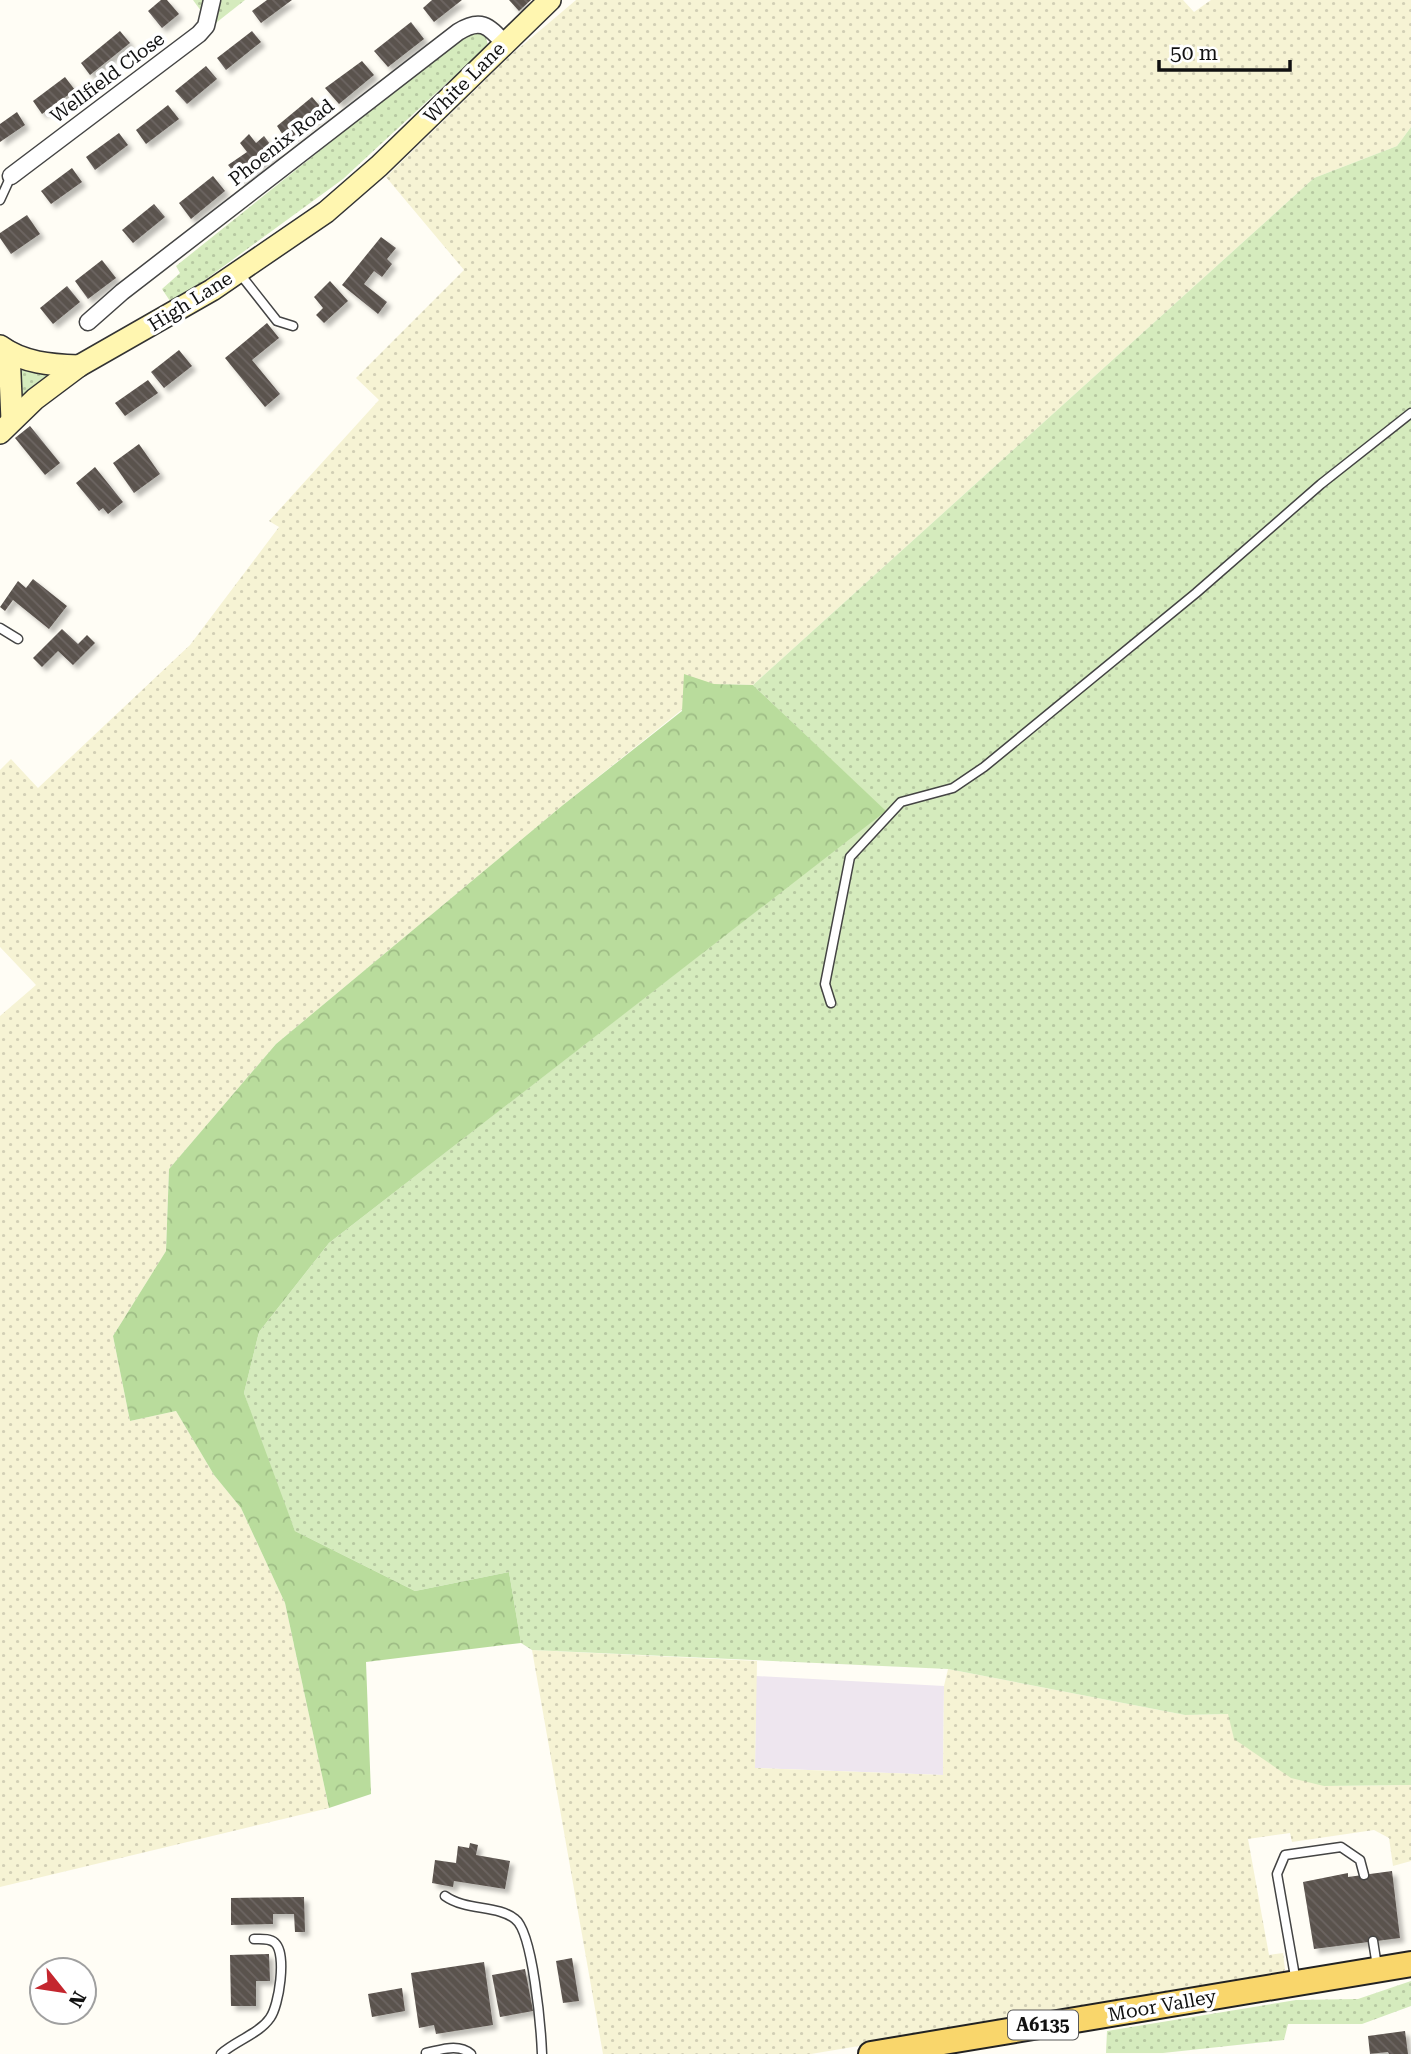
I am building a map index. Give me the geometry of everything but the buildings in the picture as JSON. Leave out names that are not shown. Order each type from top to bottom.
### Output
[{"type":"main road","name":"White Lane","points":[[379,166],[550,0]]},
{"type":"main road","name":"High Lane","points":[[6,427],[34,399],[79,366],[212,290],[327,212],[379,166]]},
{"type":"main road","points":[[6,427],[4,349],[34,362],[79,366]]},
{"type":"main road","name":"Moor Valley","points":[[871,2054],[1411,1964]]},
{"type":"street","name":"Wellfield Close","points":[[11,176],[199,34],[206,26],[212,0]]},
{"type":"street","name":"Phoenix Road","points":[[88,322],[122,292],[458,32],[469,25],[479,24],[492,30],[504,43]]},
{"type":"lane","points":[[0,200],[11,176]]},
{"type":"lane","points":[[238,272],[277,321],[293,326]]},
{"type":"lane","points":[[831,1003],[825,984],[850,857],[901,802],[953,788],[985,767],[1196,593],[1321,484],[1411,413]]},
{"type":"lane","points":[[0,628],[18,639]]},
{"type":"lane","points":[[1296,1982],[1277,1874],[1285,1855],[1341,1847],[1360,1860],[1364,1875]]},
{"type":"lane","points":[[444,1896],[463,1905],[515,1918],[526,1933],[541,2028],[542,2054]]},
{"type":"lane","points":[[221,2054],[235,2041],[256,2031],[269,2020],[276,2007],[282,1965],[281,1952],[275,1943],[268,1939],[254,1939]]},
{"type":"lane","points":[[1373,1941],[1377,1970]]},
{"type":"lane","points":[[426,2053],[454,2048],[465,2049],[471,2054]]},
{"type":"shaded area","points":[[576,0],[1183,0],[1194,12],[1211,0],[1411,0],[1411,127],[1397,146],[1314,178],[753,685],[714,684],[563,805],[276,1044],[169,1169],[166,1251],[113,1336],[130,1421],[176,1411],[214,1475],[241,1508],[285,1603],[329,1808],[0,1887],[0,1016],[36,985],[0,947],[0,770],[11,759],[38,788],[190,645],[279,527],[269,521],[379,400],[356,378],[464,270],[386,177],[511,55]]},
{"type":"shaded area","points":[[532,1650],[757,1661],[755,1768],[943,1775],[944,1686],[948,1669],[1185,1715],[1228,1714],[1324,1786],[1411,1785],[1411,1861],[1393,1866],[1389,1838],[1374,1830],[1292,1842],[1290,1833],[1248,1839],[1269,1955],[1283,1953],[1285,1969],[1282,1975],[811,2054],[603,2054]]},
{"type":"shaded area","points":[[756,1676],[944,1686],[943,1775],[755,1768]]},
{"type":"green space","points":[[193,0],[245,0],[212,26]]},
{"type":"green space","points":[[477,32],[485,34],[488,45],[343,179],[172,304],[162,289],[180,273],[176,266],[463,36]]},
{"type":"green space","points":[[1411,127],[1411,1785],[1324,1786],[1291,1778],[1234,1739],[1228,1714],[1185,1715],[948,1669],[532,1650],[521,1643],[509,1572],[415,1591],[295,1531],[268,1464],[244,1393],[259,1332],[329,1243],[885,811],[753,685],[1314,178],[1397,146]]},
{"type":"green space","points":[[20,370],[50,375],[21,398]]},
{"type":"green space","points":[[684,674],[714,684],[753,685],[886,811],[329,1243],[259,1332],[244,1393],[295,1531],[415,1591],[509,1572],[521,1643],[366,1662],[371,1794],[329,1808],[285,1603],[241,1508],[214,1475],[176,1411],[130,1421],[113,1336],[166,1251],[169,1169],[276,1044],[563,805],[682,711]]},
{"type":"green space","points":[[1411,1981],[1411,2006],[1362,2024],[1288,2024],[1284,2040],[1163,2053],[1106,2053],[1107,2031],[1296,2000],[1358,1999]]}]
